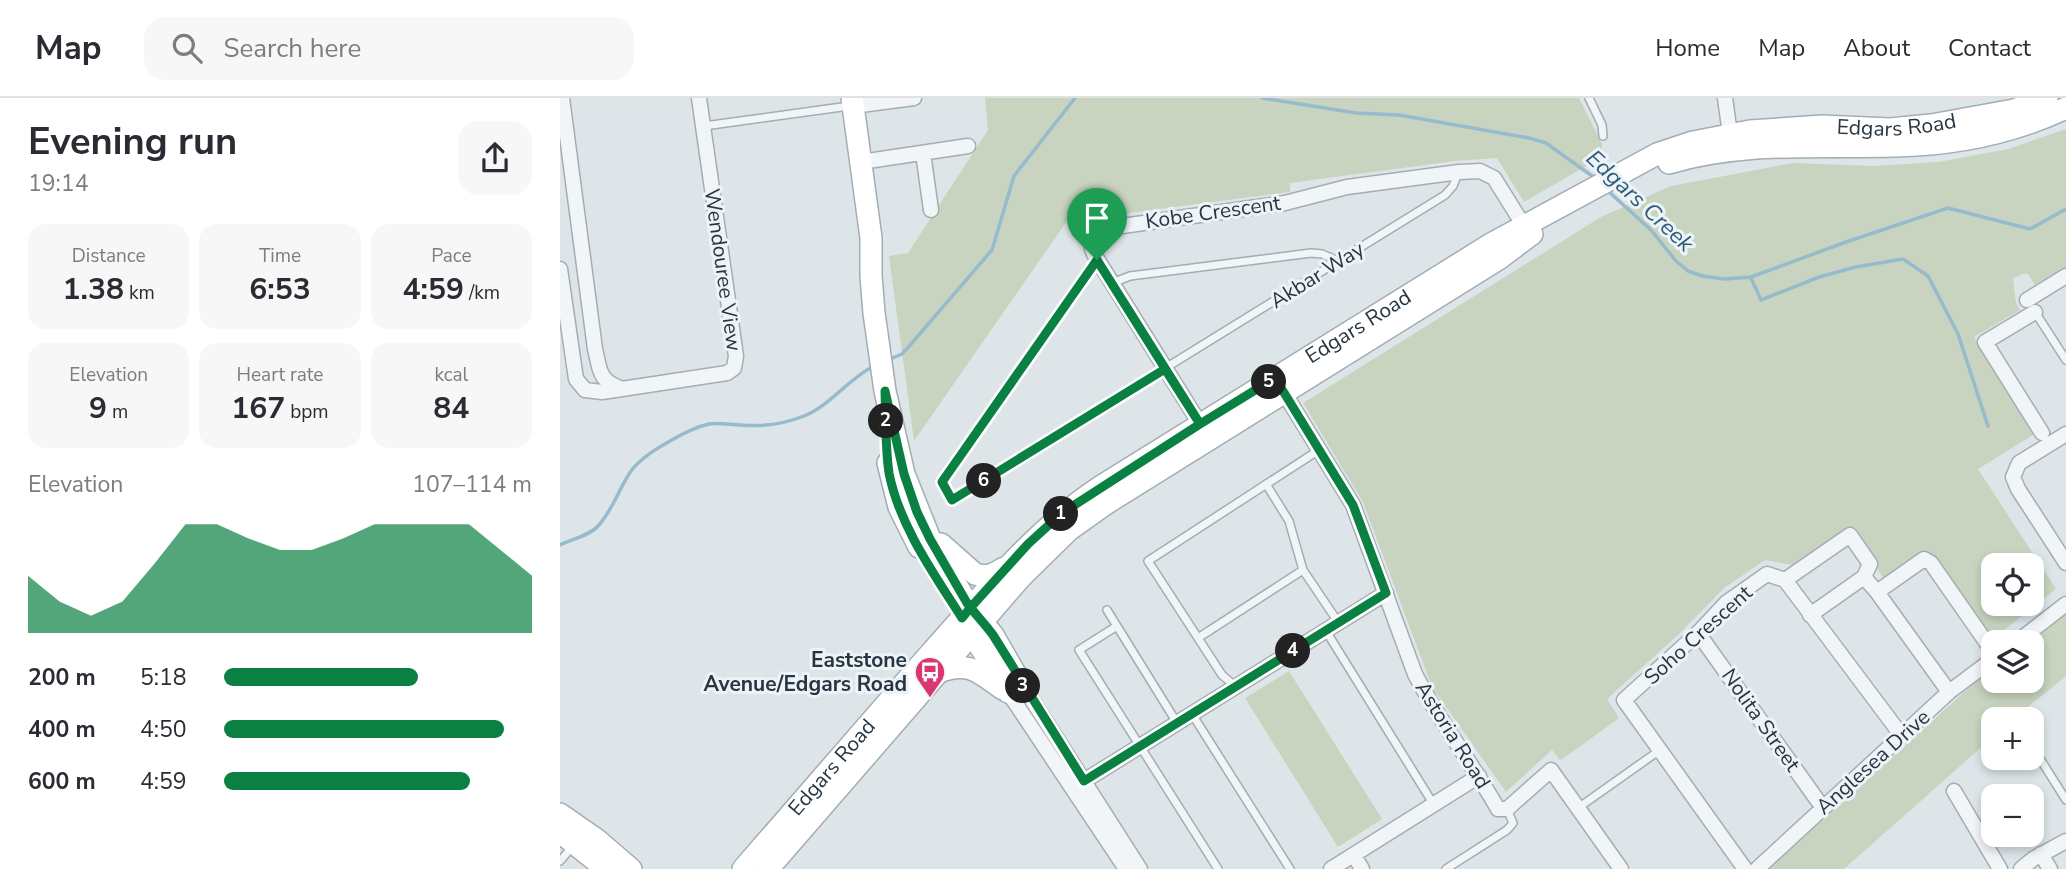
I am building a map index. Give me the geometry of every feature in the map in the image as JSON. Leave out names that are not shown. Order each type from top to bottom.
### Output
[{"type":"main road","name":"Edgars Road","points":[[743,869],[972,620],[1069,530],[1279,385],[1491,244],[1635,171],[1680,160],[1732,142],[1803,127],[1890,129],[1931,125],[2014,110],[2048,98]]},
{"type":"main road","points":[[847,102],[861,162],[871,238],[871,276],[885,391],[888,462],[899,507],[914,539],[972,620],[1012,683]]},
{"type":"main road","points":[[847,102],[861,243],[871,276]]},
{"type":"main road","name":"Edgars Road","points":[[1732,142],[1897,146],[1955,140],[2022,125],[2066,108]]},
{"type":"main road","name":"Edgars Road","points":[[768,869],[942,671],[1008,566],[1046,527],[1076,503],[1200,424],[1279,385],[1500,258],[1575,202]]},
{"type":"main road","points":[[885,391],[904,474],[917,512],[972,620]]},
{"type":"main road","points":[[917,512],[937,540],[975,573],[990,575],[1008,566]]},
{"type":"main road","points":[[942,671],[955,666],[970,667],[1012,683]]},
{"type":"main road","points":[[560,814],[596,839],[631,869]]},
{"type":"main road","points":[[568,838],[606,869]]},
{"type":"street","points":[[562,98],[565,162],[601,374],[608,384],[620,388]]},
{"type":"street","name":"Wendouree View","points":[[620,388],[727,373],[736,364],[699,98]]},
{"type":"street","points":[[847,102],[914,98]]},
{"type":"street","points":[[1725,98],[1732,142]]},
{"type":"street","points":[[861,162],[968,145]]},
{"type":"street","points":[[923,153],[931,209]]},
{"type":"street","name":"Kobe Crescent","points":[[1097,260],[1092,249],[1093,238],[1101,229],[1107,227],[1285,203],[1347,187],[1459,172],[1490,174],[1524,226]]},
{"type":"street","points":[[1097,260],[1200,424]]},
{"type":"street","points":[[560,269],[563,311],[576,379],[580,387],[593,392],[620,388]]},
{"type":"street","points":[[2042,433],[1985,342],[2066,276]]},
{"type":"street","points":[[563,311],[590,308]]},
{"type":"street","name":"Astoria Road","points":[[1279,385],[1353,505],[1415,674],[1426,696],[1498,809],[1507,809],[1551,770],[1620,869]]},
{"type":"street","points":[[2066,434],[2019,463],[2013,477],[2066,564]]},
{"type":"street","points":[[1810,615],[1864,577],[1870,564],[1850,535],[1786,580],[1810,615],[1902,736]]},
{"type":"street","points":[[1877,592],[1924,559],[1931,563],[1981,635]]},
{"type":"street","name":"Soho Crescent","points":[[1745,869],[1625,700],[1698,633],[1726,603],[1767,574],[1786,580]]},
{"type":"street","points":[[1864,577],[1950,692]]},
{"type":"street","points":[[1084,781],[1386,593]]},
{"type":"street","points":[[2032,630],[2066,604]]},
{"type":"street","name":"Nolita Street","points":[[1698,633],[1823,808]]},
{"type":"street","name":"Anglesea Drive","points":[[1757,869],[1950,692],[1981,668]]},
{"type":"street","points":[[1012,683],[1084,781],[1140,869]]},
{"type":"street","points":[[1012,683],[1126,869]]},
{"type":"street","points":[[1331,869],[1479,776]]},
{"type":"street","points":[[1954,791],[2000,869]]},
{"type":"street","points":[[2021,869],[2066,841]]},
{"type":"street","points":[[1353,855],[1362,869]]},
{"type":"street","points":[[2041,855],[2050,869]]},
{"type":"lane","points":[[1589,98],[1602,125],[1603,136]]},
{"type":"lane","points":[[704,126],[847,102]]},
{"type":"lane","name":"Akbar Way","points":[[1097,260],[942,482],[952,500],[1445,195],[1453,186],[1459,172]]},
{"type":"lane","points":[[1112,283],[1130,276],[1311,253],[1322,254],[1338,261]]},
{"type":"lane","points":[[2031,306],[2066,360]]},
{"type":"lane","points":[[1236,687],[1222,675],[1148,561],[1319,450]]},
{"type":"lane","points":[[1266,484],[1289,521],[1303,570],[1332,626],[1434,805]]},
{"type":"lane","points":[[1198,638],[1303,570]]},
{"type":"lane","points":[[1107,610],[1177,723]]},
{"type":"lane","points":[[1116,626],[1079,650],[1218,869]]},
{"type":"lane","points":[[1192,714],[1290,869]]},
{"type":"lane","points":[[1577,808],[1660,750]]},
{"type":"lane","points":[[2044,765],[2066,800]]},
{"type":"lane","points":[[1446,869],[1507,830],[1513,823],[1507,809]]},
{"type":"lane","points":[[560,862],[568,838]]},
{"type":"green space","points":[[985,98],[1579,98],[1602,144],[1602,157],[1524,202],[1497,158],[1290,183],[1290,192],[1067,221],[914,441],[889,256],[908,253],[988,130]]},
{"type":"green space","points":[[2066,129],[2066,267],[2035,285],[2028,274],[2013,279],[2016,303],[2020,310],[1974,337],[2033,435],[1978,469],[2033,553],[1981,553],[1981,616],[2022,616],[2004,630],[1982,630],[1934,560],[1885,581],[1853,531],[1795,567],[1765,560],[1724,588],[1679,634],[1607,699],[1619,718],[1560,760],[1552,750],[1506,792],[1432,687],[1363,502],[1303,403],[1601,217],[1671,186],[1793,163],[1873,166],[1938,162],[2008,149]]},
{"type":"green space","points":[[2044,571],[2056,589],[2044,598]]},
{"type":"green space","points":[[2066,610],[2066,676],[2028,707],[1981,707],[1981,748],[1844,869],[1769,869],[1981,677],[1981,693],[2044,693],[2044,630],[2039,630]]},
{"type":"green space","points":[[1289,671],[1382,819],[1338,847],[1245,698]]},
{"type":"waterway","name":"Edgars Creek","points":[[888,360],[902,354],[992,250],[1014,176],[1075,98]]},
{"type":"waterway","name":"Edgars Creek","points":[[1262,98],[1356,113],[1399,115],[1529,138],[1546,143],[1595,178]]},
{"type":"waterway","name":"Edgars Creek","points":[[1608,191],[1651,230],[1676,261],[1688,271],[1725,279],[1751,277],[1948,208],[2030,229],[2066,209]]},
{"type":"waterway","points":[[1751,278],[1761,300],[1819,277],[1903,259],[1928,276],[1958,334],[1988,426]]},
{"type":"waterway","name":"Edgars Creek","points":[[560,545],[585,535],[598,526],[635,466],[675,438],[709,424],[749,426],[796,419],[823,405],[874,366]]},
{"type":"place","name":"Eaststone Avenue/Edgars Road","points":[[930,699]]},
{"type":"route","points":[[1097,260],[942,482],[952,500],[1165,369],[1200,424],[1275,378],[1353,505],[1386,593],[1084,781],[993,635],[984,622],[971,607],[967,603],[930,539],[904,474],[885,391],[888,462],[894,493],[914,539],[962,618],[971,607],[1028,544],[1062,513],[1200,424],[1097,260]]}]
